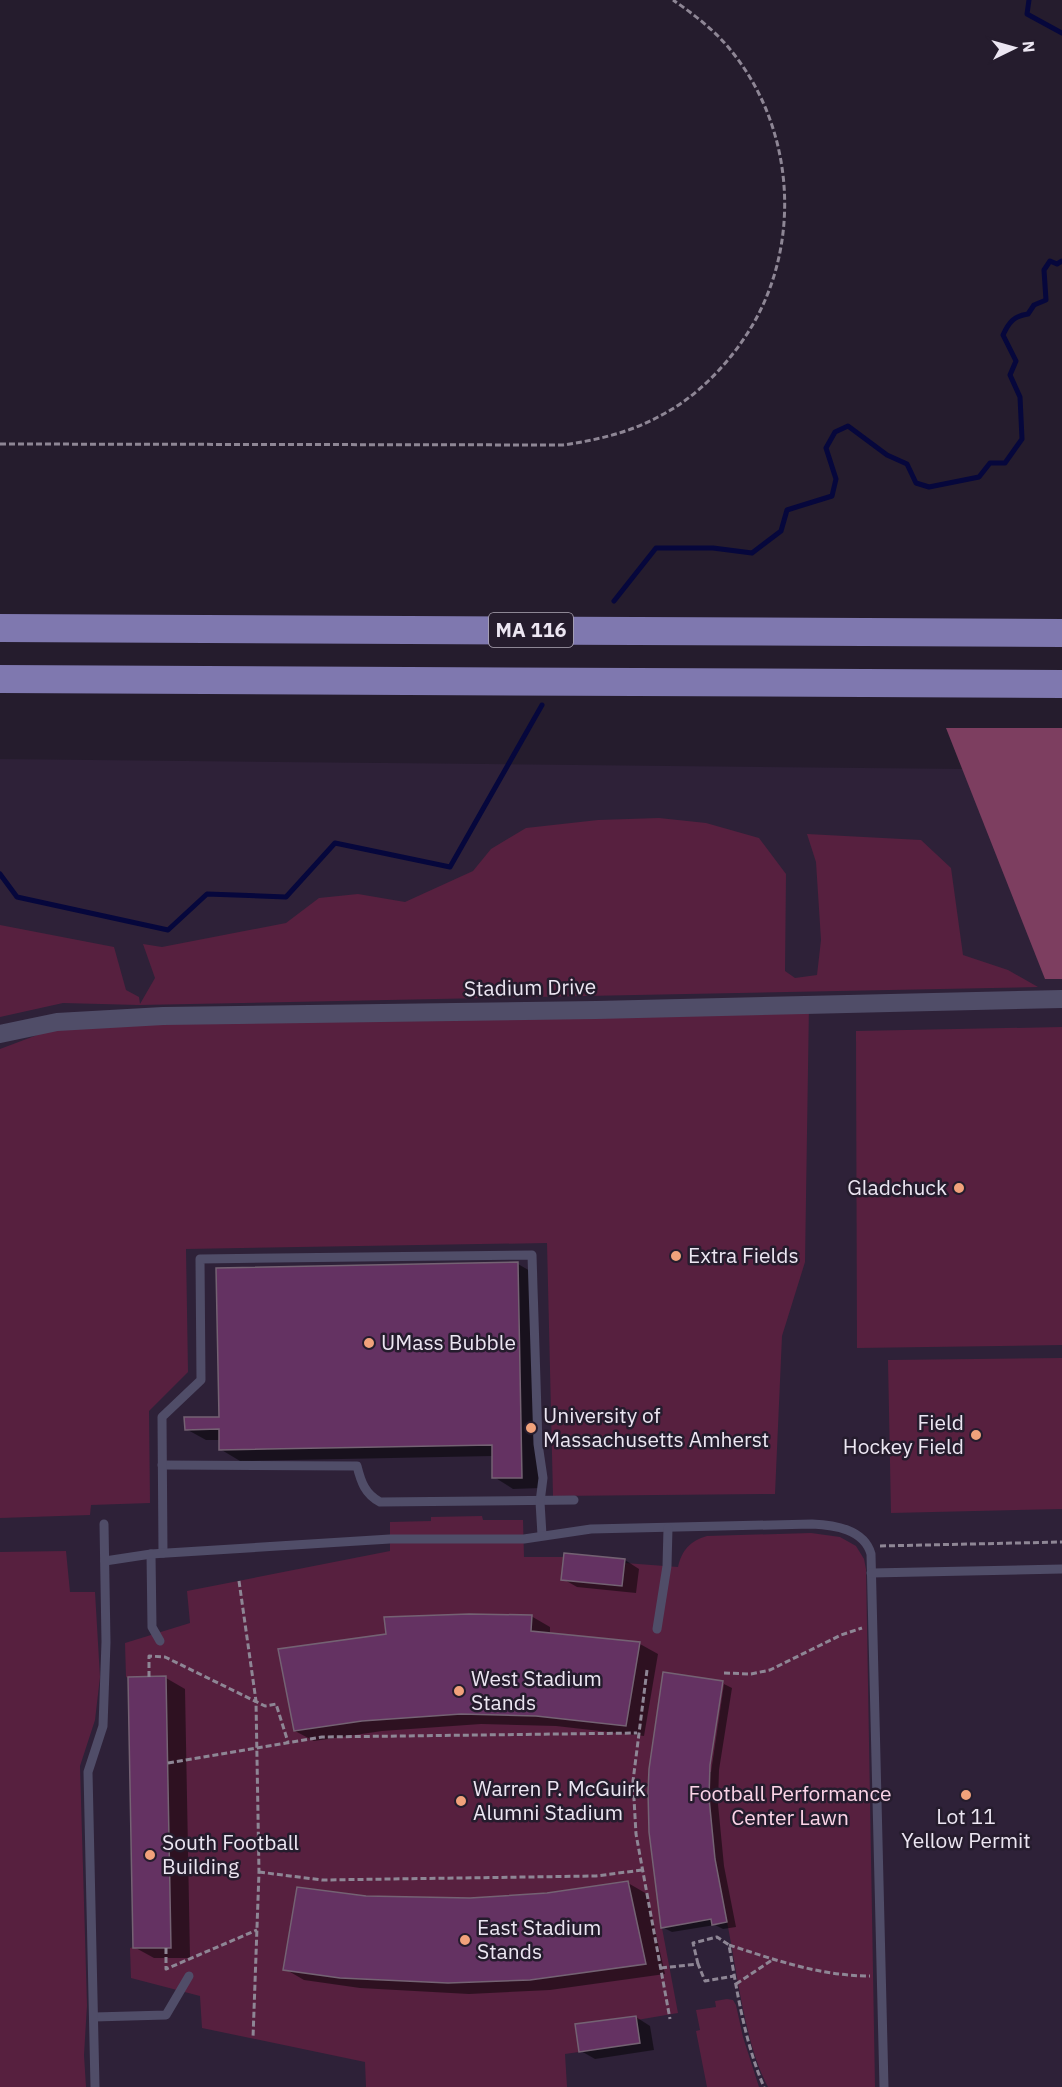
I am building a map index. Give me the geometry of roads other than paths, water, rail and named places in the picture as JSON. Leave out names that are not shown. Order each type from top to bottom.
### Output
[{"type":"main road","name":"MA 116","points":[[0,628],[1062,633]]},
{"type":"main road","points":[[0,679],[1062,684]]},
{"type":"street","name":"Stadium Drive","points":[[0,1034],[57,1022],[163,1016],[596,1010],[1062,999]]},
{"type":"lane","points":[[163,1553],[162,1417],[201,1380],[200,1259],[532,1255],[538,1444],[543,1478],[540,1502],[542,1535]]},
{"type":"lane","points":[[162,1465],[357,1466],[369,1497],[380,1502],[574,1500]]},
{"type":"lane","points":[[95,2087],[88,1772],[103,1726],[106,1642],[104,1524]]},
{"type":"lane","points":[[105,1561],[163,1553],[390,1539],[524,1539],[591,1529],[812,1524],[831,1525],[854,1533],[869,1547],[871,1573],[884,2087]]},
{"type":"lane","points":[[657,1629],[667,1566],[668,1528]]},
{"type":"lane","points":[[151,1554],[152,1628],[160,1641]]},
{"type":"lane","points":[[871,1573],[1062,1569]]},
{"type":"lane","points":[[94,2017],[166,2015],[189,1976]]},
{"type":"waterway","points":[[1029,0],[1027,14],[1062,33]]},
{"type":"waterway","points":[[614,601],[656,548],[713,548],[752,553],[781,531],[787,510],[832,496],[836,479],[826,448],[835,432],[848,426],[887,455],[907,464],[916,483],[929,487],[979,477],[990,463],[1005,463],[1022,439],[1020,397],[1010,375],[1016,361],[1003,335],[1012,320],[1028,314],[1034,305],[1046,300],[1044,270],[1050,261],[1057,264],[1062,261]]},
{"type":"waterway","points":[[0,874],[17,897],[168,930],[207,894],[286,897],[335,843],[450,867],[542,705]]},
{"type":"place","name":"Gladchuck","points":[[959,1188]]},
{"type":"place","name":"Extra Fields","points":[[676,1256]]},
{"type":"place","name":"UMass Bubble","points":[[369,1343]]},
{"type":"place","name":"University of Massachusetts Amherst","points":[[531,1428]]},
{"type":"place","name":"Field Hockey Field","points":[[976,1435]]},
{"type":"place","name":"West Stadium Stands","points":[[459,1691]]},
{"type":"place","name":"Lot 11 Yellow Permit","points":[[966,1795]]},
{"type":"place","name":"Warren P. McGuirk Alumni Stadium","points":[[461,1801]]},
{"type":"place","name":"South Football Building","points":[[150,1855]]},
{"type":"place","name":"East Stadium Stands","points":[[465,1940]]},
{"type":"park label","name":"Football Performance Center Lawn","points":[[790,1806]]}]
